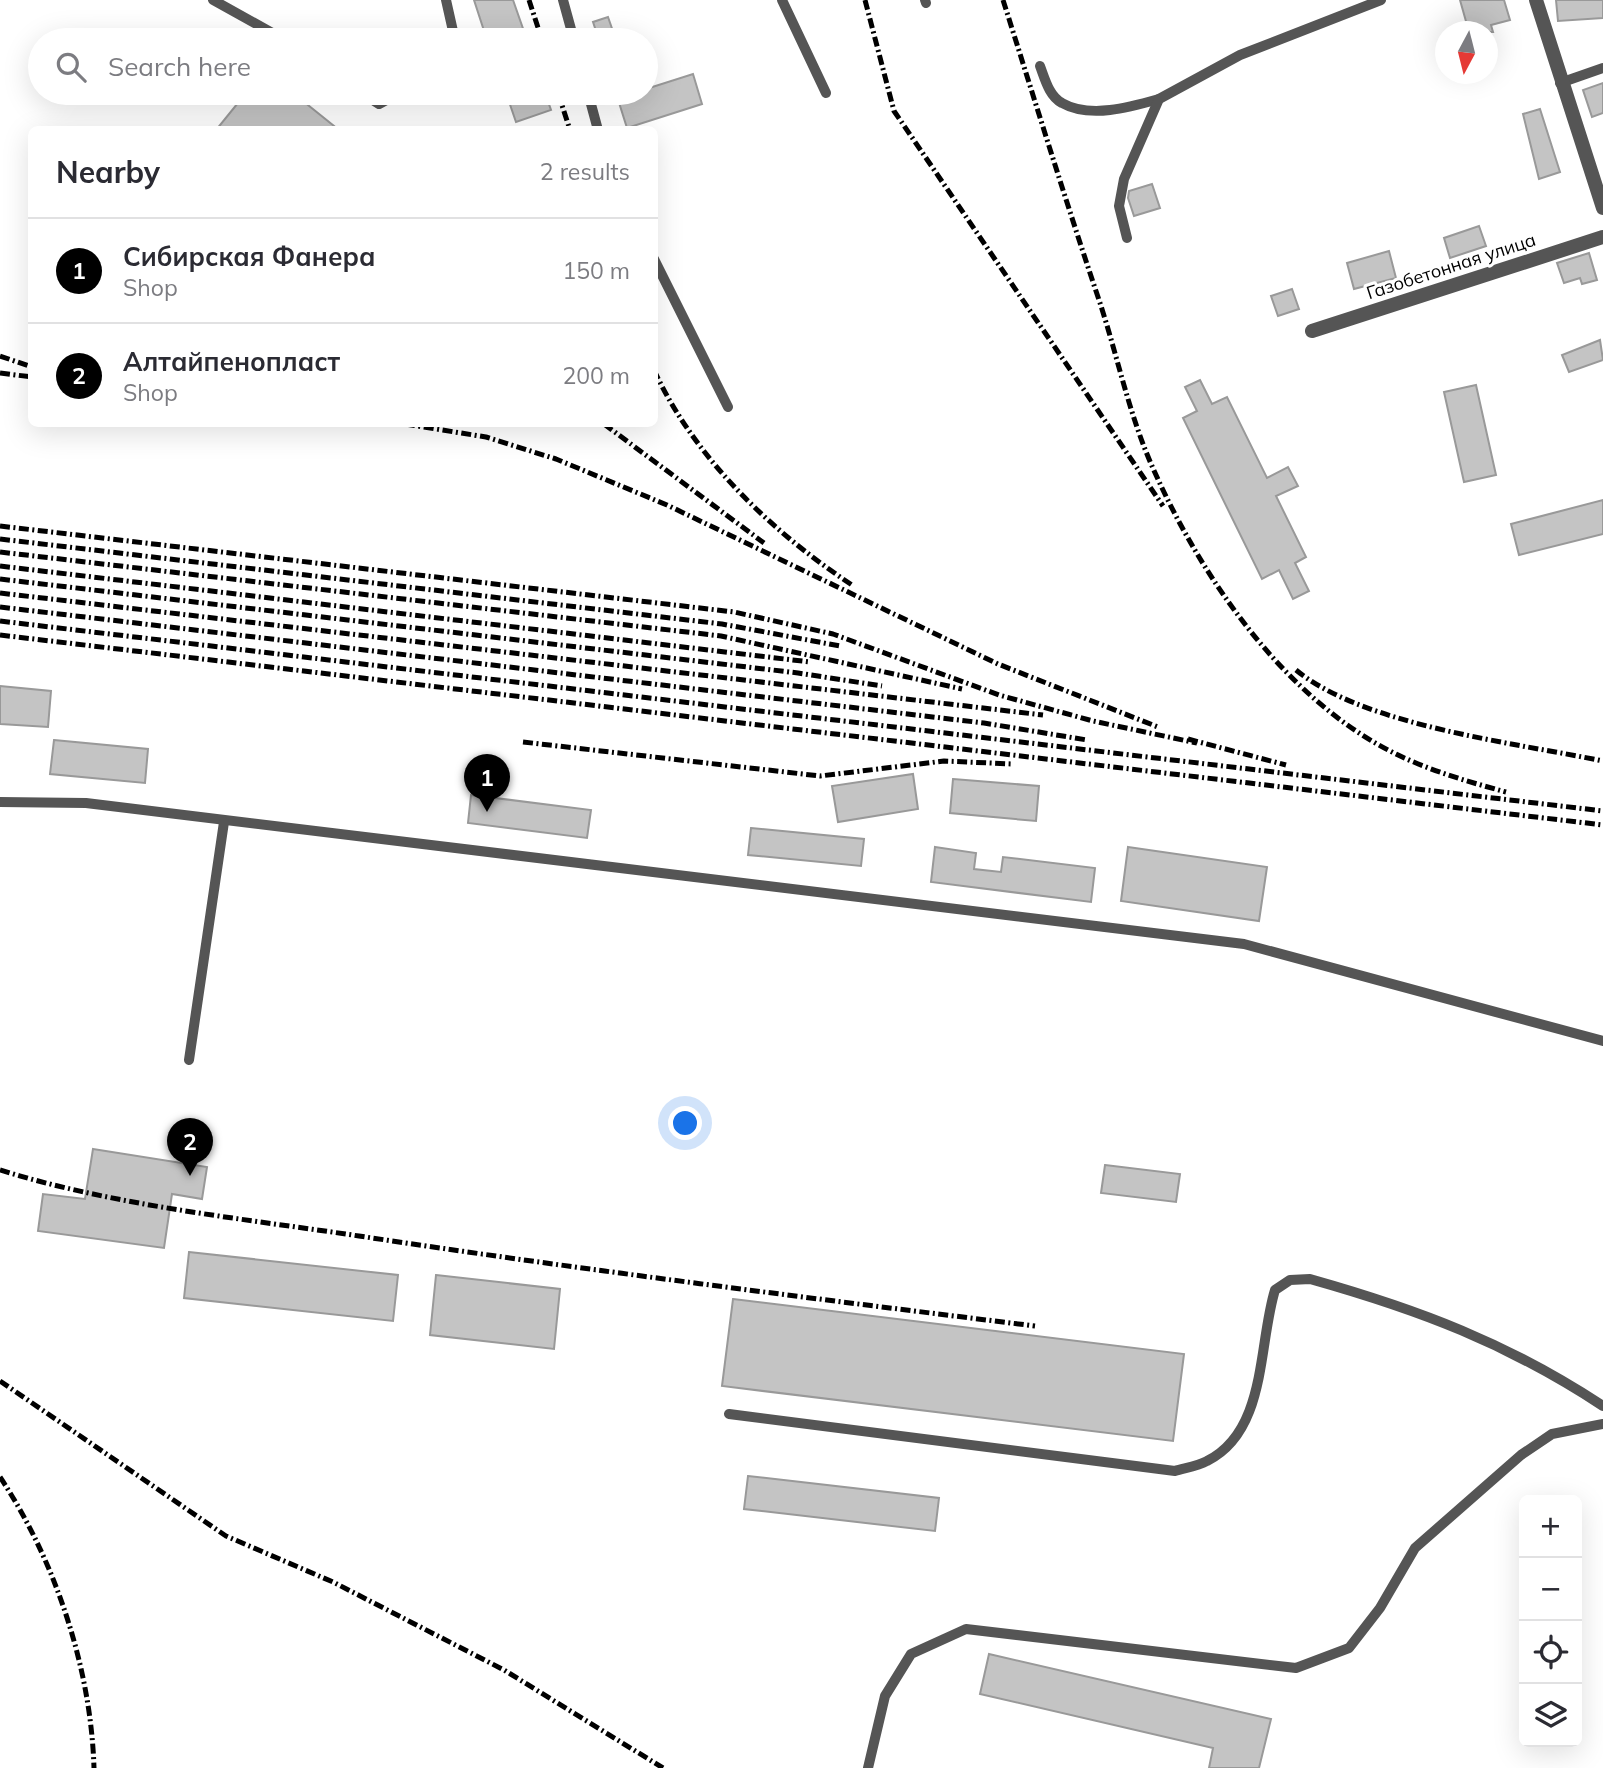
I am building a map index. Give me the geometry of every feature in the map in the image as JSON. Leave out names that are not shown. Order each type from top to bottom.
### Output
[{"type":"street","points":[[1536,0],[1560,83],[1603,208]]},
{"type":"street","name":"Газобетонная улица","points":[[1312,331],[1603,237]]},
{"type":"lane","points":[[213,0],[263,28]]},
{"type":"lane","points":[[446,0],[452,28]]},
{"type":"lane","points":[[563,0],[571,28]]},
{"type":"lane","points":[[782,0],[826,93]]},
{"type":"lane","points":[[1040,66],[1049,89],[1061,102],[1080,109],[1106,110],[1159,99],[1240,55],[1381,0]]},
{"type":"lane","points":[[1560,83],[1603,68]]},
{"type":"lane","points":[[1127,238],[1119,206],[1124,179],[1159,99]]},
{"type":"lane","points":[[591,105],[597,126]]},
{"type":"lane","points":[[658,267],[728,407]]},
{"type":"lane","points":[[0,802],[86,803],[224,822],[1244,944],[1603,1041]]},
{"type":"lane","points":[[189,1060],[224,822]]},
{"type":"lane","points":[[729,1414],[1175,1471],[1208,1461],[1237,1436],[1253,1404],[1275,1290],[1290,1280],[1310,1279],[1456,1326],[1522,1356],[1603,1406]]},
{"type":"lane","points":[[868,1768],[885,1696],[911,1654],[965,1629],[1296,1668],[1349,1648],[1380,1608],[1415,1548],[1521,1455],[1552,1434],[1603,1424]]},
{"type":"building","points":[[474,0],[513,0],[523,28],[483,28]]},
{"type":"building","points":[[1460,0],[1504,0],[1510,20],[1498,23],[1498,21],[1466,21]]},
{"type":"building","points":[[1556,0],[1603,0],[1603,18],[1558,21]]},
{"type":"building","points":[[608,17],[612,28],[595,28],[593,22]]},
{"type":"building","points":[[693,74],[702,104],[626,126],[620,105],[658,105],[658,85]]},
{"type":"building","points":[[1603,83],[1603,113],[1592,117],[1583,90]]},
{"type":"building","points":[[236,105],[308,105],[334,126],[219,126]]},
{"type":"building","points":[[510,105],[549,105],[551,110],[516,122]]},
{"type":"building","points":[[1540,109],[1560,172],[1539,179],[1523,114]]},
{"type":"building","points":[[1152,184],[1160,208],[1134,216],[1128,198],[1129,191]]},
{"type":"building","points":[[1479,226],[1486,246],[1450,258],[1444,238]]},
{"type":"building","points":[[1389,251],[1396,278],[1354,289],[1347,263]]},
{"type":"building","points":[[1589,253],[1597,280],[1582,284],[1580,278],[1564,283],[1557,263]]},
{"type":"building","points":[[1292,289],[1299,309],[1278,316],[1271,296]]},
{"type":"building","points":[[1600,340],[1603,360],[1569,372],[1562,355]]},
{"type":"building","points":[[1200,380],[1212,404],[1227,397],[1267,478],[1288,467],[1298,486],[1276,496],[1306,557],[1295,563],[1309,591],[1293,599],[1279,570],[1262,579],[1183,418],[1197,411],[1185,387]]},
{"type":"building","points":[[1476,385],[1496,475],[1464,482],[1444,392]]},
{"type":"building","points":[[1603,500],[1603,534],[1519,555],[1511,524]]},
{"type":"building","points":[[0,686],[51,691],[48,727],[0,724]]},
{"type":"building","points":[[54,740],[148,749],[145,783],[50,774]]},
{"type":"building","points":[[913,774],[918,809],[838,822],[832,786]]},
{"type":"building","points":[[953,779],[1039,786],[1036,821],[950,813]]},
{"type":"building","points":[[471,795],[591,810],[587,838],[468,823]]},
{"type":"building","points":[[751,828],[864,839],[861,866],[748,855]]},
{"type":"building","points":[[935,847],[976,853],[974,869],[1001,872],[1003,857],[1095,868],[1091,902],[931,882]]},
{"type":"building","points":[[1128,847],[1267,867],[1259,921],[1121,901]]},
{"type":"building","points":[[93,1149],[207,1167],[202,1199],[172,1194],[164,1248],[38,1231],[43,1194],[85,1199]]},
{"type":"building","points":[[1105,1165],[1180,1174],[1176,1202],[1101,1193]]},
{"type":"building","points":[[189,1252],[398,1275],[393,1321],[184,1298]]},
{"type":"building","points":[[436,1275],[560,1289],[554,1349],[430,1335]]},
{"type":"building","points":[[733,1299],[1184,1354],[1173,1441],[722,1386]]},
{"type":"building","points":[[748,1476],[939,1498],[935,1531],[744,1509]]},
{"type":"building","points":[[989,1654],[1271,1719],[1259,1768],[1209,1768],[1213,1748],[980,1694]]},
{"type":"railway","points":[[529,0],[538,28]]},
{"type":"railway","points":[[865,0],[894,111],[1163,506]]},
{"type":"railway","points":[[1003,0],[1142,440],[1169,502],[1218,587],[1248,628],[1281,666],[1316,701],[1355,730],[1423,766],[1506,792]]},
{"type":"railway","points":[[562,105],[569,126]]},
{"type":"railway","points":[[0,356],[28,366]]},
{"type":"railway","points":[[0,373],[28,376]]},
{"type":"railway","points":[[658,378],[691,434],[738,491],[793,542],[852,585]]},
{"type":"railway","points":[[424,427],[486,437],[556,459],[667,505],[998,664],[1158,727]]},
{"type":"railway","points":[[608,427],[764,543]]},
{"type":"railway","points":[[0,526],[734,612],[833,634],[999,695],[1093,721],[1197,743]]},
{"type":"railway","points":[[0,539],[722,624],[840,646]]},
{"type":"railway","points":[[0,552],[721,636],[962,689]]},
{"type":"railway","points":[[0,566],[810,662]]},
{"type":"railway","points":[[0,579],[798,673],[882,686]]},
{"type":"railway","points":[[0,593],[1043,715]]},
{"type":"railway","points":[[0,607],[984,723],[1087,740]]},
{"type":"railway","points":[[0,621],[1603,811]]},
{"type":"railway","points":[[0,635],[1603,825]]},
{"type":"railway","points":[[1296,670],[1325,689],[1400,719],[1442,730],[1603,761]]},
{"type":"railway","points":[[1188,739],[1286,765]]},
{"type":"railway","points":[[523,742],[820,776],[944,761],[1013,764]]},
{"type":"railway","points":[[0,1170],[88,1193],[223,1217],[612,1272],[1035,1326]]},
{"type":"railway","points":[[0,1381],[226,1536],[333,1582],[504,1670],[663,1768]]},
{"type":"railway","points":[[0,1477],[37,1543],[66,1616],[86,1692],[94,1768]]},
{"type":"place","name":"Сибирская Фанера","points":[[487,812]]},
{"type":"place","name":"Алтайпенопласт","points":[[190,1176]]}]
